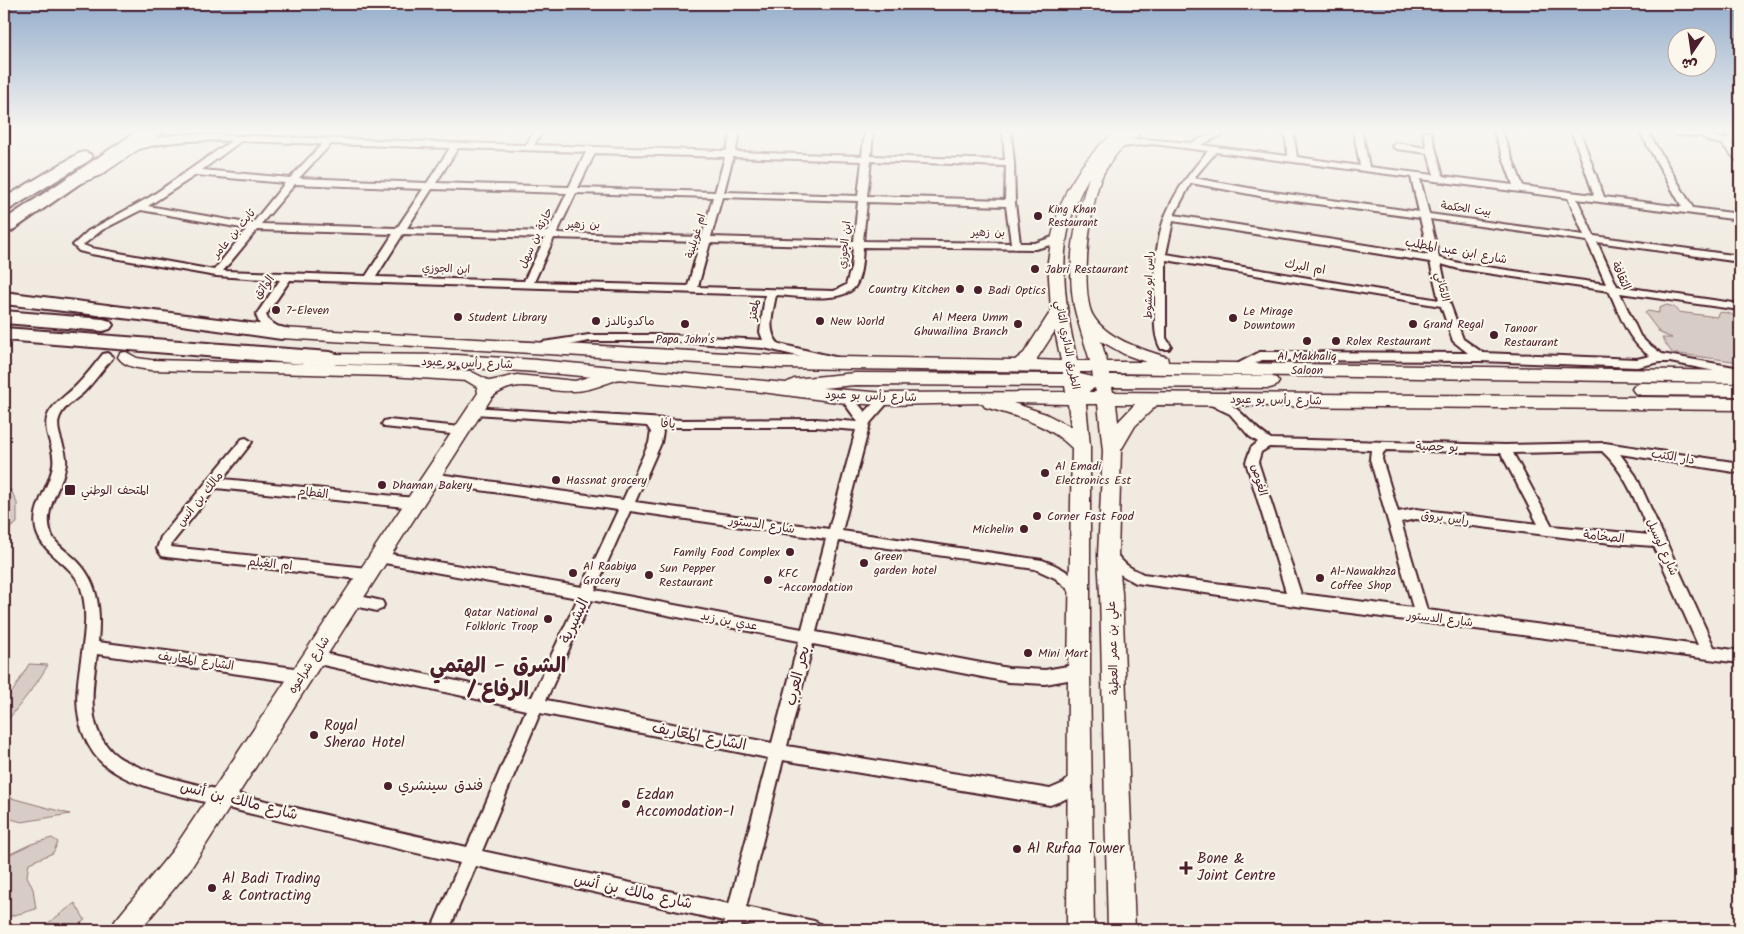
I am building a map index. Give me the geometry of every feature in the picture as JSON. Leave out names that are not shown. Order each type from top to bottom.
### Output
[{"type":"highway","points":[[4,205],[54,176]]},
{"type":"highway","points":[[4,213],[40,190],[58,176]]},
{"type":"highway","points":[[4,228],[82,176]]},
{"type":"highway","points":[[4,290],[83,304],[121,313]]},
{"type":"highway","points":[[4,298],[121,313],[182,318],[281,333]]},
{"type":"highway","name":"شارع رأس بو عبود","points":[[4,317],[123,326],[281,333]]},
{"type":"highway","name":"شارع رأس بو عبود","points":[[4,334],[330,359]]},
{"type":"highway","points":[[4,349],[117,357],[255,362],[330,359]]},
{"type":"main road","name":"الطريق الدائري الثاني","points":[[1074,382],[1059,311],[1056,279],[1059,238],[1067,202],[1082,176]]},
{"type":"main road","name":"الطريق الدائري الثاني","points":[[1096,176],[1086,208],[1079,265],[1084,315],[1101,374]]},
{"type":"main road","points":[[1018,366],[1030,357],[1059,311]]},
{"type":"main road","points":[[1084,315],[1093,327],[1121,347],[1146,357],[1186,367]]},
{"type":"main road","name":"شارع رأس بو عبود","points":[[281,333],[542,346],[747,360],[844,364],[1018,366],[1074,382],[1107,399],[1206,398],[1740,404]]},
{"type":"main road","name":"شارع رأس بو عبود","points":[[330,359],[457,361],[537,366],[773,388],[846,397],[885,399],[970,397],[1074,382],[1101,374],[1186,367],[1740,377]]},
{"type":"main road","points":[[773,388],[855,379],[1074,382],[1084,386],[1101,374],[1314,382],[1415,372]]},
{"type":"main road","name":"علي بن عمر العطية","points":[[1101,374],[1107,399],[1112,451],[1108,555],[1111,593],[1122,930]]},
{"type":"main road","points":[[1074,382],[1080,416],[1081,446],[1079,671],[1080,927]]},
{"type":"main road","points":[[1456,402],[1520,393],[1566,390],[1740,390]]},
{"type":"main road","points":[[970,397],[1016,411],[1046,423],[1069,434],[1081,446]]},
{"type":"main road","points":[[1112,451],[1124,427],[1152,399]]},
{"type":"street","points":[[71,183],[90,176]]},
{"type":"street","name":"ابن الجوزي","points":[[190,176],[140,207],[92,233],[78,245],[82,249],[91,251],[216,273],[834,294],[848,290],[852,286],[859,244],[865,176]]},
{"type":"street","points":[[234,176],[292,181],[429,186],[1010,203]]},
{"type":"street","name":"ثابت بن عامر","points":[[216,273],[297,176]]},
{"type":"street","points":[[369,279],[436,176]]},
{"type":"street","name":"حارثة بن سهل","points":[[528,284],[579,176]]},
{"type":"street","name":"ام غويلينة","points":[[692,289],[724,176]]},
{"type":"street","points":[[1010,176],[1010,203],[1016,246]]},
{"type":"street","name":"راس ابو مشوط","points":[[1165,346],[1161,338],[1161,256],[1168,217],[1177,198],[1192,176]]},
{"type":"street","name":"الاماني","points":[[1415,176],[1445,304],[1458,341]]},
{"type":"street","points":[[1420,176],[1739,217]]},
{"type":"street","points":[[1514,176],[1519,188]]},
{"type":"street","points":[[1592,176],[1600,199]]},
{"type":"street","points":[[1669,176],[1689,210]]},
{"type":"street","name":"بيت الحكمة","points":[[1188,180],[1265,194],[1740,259]]},
{"type":"street","name":"الثقافة","points":[[1571,195],[1639,342],[1660,358]]},
{"type":"street","name":"بن زهير","points":[[140,207],[253,228],[859,244],[1016,246],[1048,243],[1059,238]]},
{"type":"street","name":"شارع ابن عبد المطلب","points":[[1168,217],[1435,260],[1459,266],[1740,307]]},
{"type":"street","name":"بن زهير","points":[[1027,246],[1058,259]]},
{"type":"street","name":"ام البرك","points":[[1161,256],[1445,304]]},
{"type":"street","name":"الواثق","points":[[281,333],[264,323],[261,314],[288,276]]},
{"type":"street","name":"لمعتز","points":[[771,291],[765,332],[775,346]]},
{"type":"street","name":"لمعتز","points":[[748,342],[765,332]]},
{"type":"street","name":"شارع رأس بو عبود","points":[[542,346],[589,338],[669,338],[748,342],[775,346],[844,364]]},
{"type":"street","points":[[1451,356],[1456,350],[1458,341],[1480,357]]},
{"type":"street","points":[[1236,369],[1260,356],[1451,356],[1637,363],[1660,358],[1690,361],[1740,372]]},
{"type":"street","points":[[117,357],[139,364],[151,365],[390,371],[470,376],[483,383],[486,388],[480,402]]},
{"type":"street","name":"شارع مالك بن أنس","points":[[117,357],[86,382],[55,413],[52,420],[54,438],[60,455],[58,471],[41,516],[47,541],[78,570],[88,586],[92,616],[84,709],[89,732],[101,752],[120,767],[222,799],[733,922],[814,930]]},
{"type":"street","name":"شارع شراعوه","points":[[124,930],[182,859],[480,402],[501,383],[518,380],[575,386],[616,374]]},
{"type":"street","name":"شارع رأس بو عبود","points":[[470,376],[518,380]]},
{"type":"street","points":[[846,397],[861,414],[863,423]]},
{"type":"street","points":[[1206,398],[1224,405],[1234,412],[1253,433],[1269,443]]},
{"type":"street","name":"بحر العرب","points":[[733,922],[863,423],[885,399]]},
{"type":"street","name":"يافا","points":[[480,402],[651,423],[718,425],[863,423]]},
{"type":"street","name":"البشيرية","points":[[440,930],[473,858],[536,705],[588,594],[657,437],[657,432],[651,423]]},
{"type":"street","points":[[388,424],[461,431]]},
{"type":"street","name":"مالك بن انس","points":[[173,553],[167,552],[164,548],[166,540],[246,442]]},
{"type":"street","name":"بو حصية","points":[[1269,443],[1505,449],[1605,448]]},
{"type":"street","name":"الغوص","points":[[1269,443],[1256,448],[1252,462],[1296,600]]},
{"type":"street","points":[[1383,446],[1377,451],[1376,459],[1422,616]]},
{"type":"street","name":"دار الكتب","points":[[1605,448],[1740,468]]},
{"type":"street","name":"شارع لوسيل","points":[[1605,448],[1617,458],[1630,476],[1709,652]]},
{"type":"street","points":[[1505,449],[1548,530]]},
{"type":"street","name":"شارع الدستور","points":[[431,478],[1047,567],[1067,579],[1080,596]]},
{"type":"street","name":"الفطام","points":[[212,483],[415,503]]},
{"type":"street","name":"راس بروق","points":[[1394,520],[1401,516],[1416,514],[1548,530]]},
{"type":"street","name":"الصخامة","points":[[1548,530],[1612,538],[1660,541]]},
{"type":"street","name":"ام الغيلم","points":[[173,553],[367,574]]},
{"type":"street","name":"شارع الدستور","points":[[1108,555],[1122,569],[1141,579],[1740,657]]},
{"type":"street","name":"عدي بن زيد","points":[[379,557],[588,594],[1008,675],[1045,677],[1079,671]]},
{"type":"street","name":"شارع الدستور","points":[[1111,593],[1124,584],[1141,579]]},
{"type":"street","points":[[351,600],[377,605]]},
{"type":"street","name":"الشارع المعاريف","points":[[90,647],[302,676]]},
{"type":"street","name":"الشارع المعاريف","points":[[314,657],[536,705],[778,752],[1050,797],[1070,789],[1079,778]]},
{"type":"shaded area","points":[[1667,305],[1674,307],[1678,312],[1717,317],[1718,313],[1724,312],[1735,317],[1740,321],[1740,362],[1672,353],[1662,338],[1672,338],[1660,333],[1645,313],[1648,311],[1659,313],[1659,308]]},
{"type":"shaded area","points":[[4,489],[11,490],[17,503],[17,523],[4,530]]},
{"type":"shaded area","points":[[29,664],[48,665],[36,684],[4,725],[4,699],[13,691]]},
{"type":"shaded area","points":[[4,796],[70,814],[22,822],[4,817]]},
{"type":"shaded area","points":[[52,838],[58,842],[53,853],[29,863],[27,876],[33,889],[36,909],[4,918],[4,857],[31,844]]},
{"type":"shaded area","points":[[75,903],[85,920],[71,930],[39,930]]},
{"type":"place","name":"King Khan Restaurant","points":[[1038,216]]},
{"type":"place","name":"Jabri Restaurant","points":[[1035,269]]},
{"type":"place","name":"Country Kitchen","points":[[960,289]]},
{"type":"place","name":"Badi Optics","points":[[978,290]]},
{"type":"place","name":"7-Eleven","points":[[276,310]]},
{"type":"place","name":"Student Library","points":[[458,317]]},
{"type":"place","name":"Le Mirage Downtown","points":[[1233,318]]},
{"type":"place","name":"ماكدونالدز","points":[[596,321]]},
{"type":"place","name":"New World","points":[[820,321]]},
{"type":"place","name":"Papa John's","points":[[685,324]]},
{"type":"place","name":"Al Meera Umm Ghuwailina Branch","points":[[1018,324]]},
{"type":"place","name":"Grand Regal","points":[[1413,324]]},
{"type":"place","name":"Tanoor Restaurant","points":[[1494,335]]},
{"type":"place","name":"Al Makhaliq Saloon","points":[[1307,341]]},
{"type":"place","name":"Rolex Restaurant","points":[[1336,341]]},
{"type":"place","name":"Al Emadi Electronics Est","points":[[1045,473]]},
{"type":"place","name":"Hassnat grocery","points":[[556,480]]},
{"type":"place","name":"Dhaman Bakery","points":[[382,485]]},
{"type":"place","name":"المتحف الوطني","points":[[70,490]]},
{"type":"place","name":"Corner Fast Food","points":[[1037,516]]},
{"type":"place","name":"Michelin","points":[[1024,529]]},
{"type":"place","name":"Family Food Complex","points":[[790,552]]},
{"type":"place","name":"Green garden hotel","points":[[864,563]]},
{"type":"place","name":"Al Raabiya Grocery","points":[[573,573]]},
{"type":"place","name":"Sun Pepper Restaurant","points":[[649,575]]},
{"type":"place","name":"Al-Nawakhza Coffee Shop","points":[[1320,578]]},
{"type":"place","name":"KFC -Accomodation","points":[[768,580]]},
{"type":"place","name":"Qatar National Folkloric Troop","points":[[548,619]]},
{"type":"place","name":"Mini Mart","points":[[1028,653]]},
{"type":"place","name":"Royal Sherao Hotel","points":[[314,735]]},
{"type":"place","name":"فندق سينشري","points":[[388,786]]},
{"type":"place","name":"Ezdan Accomodation-1","points":[[626,804]]},
{"type":"place","name":"Al Rufaa Tower","points":[[1017,849]]},
{"type":"place","name":"Bone & Joint Centre","points":[[1186,868]]},
{"type":"place","name":"Al Badi Trading & Contracting","points":[[212,888]]},
{"type":"district","name":"الشرق - الهتمي / الرفاع","points":[[498,678]]}]
